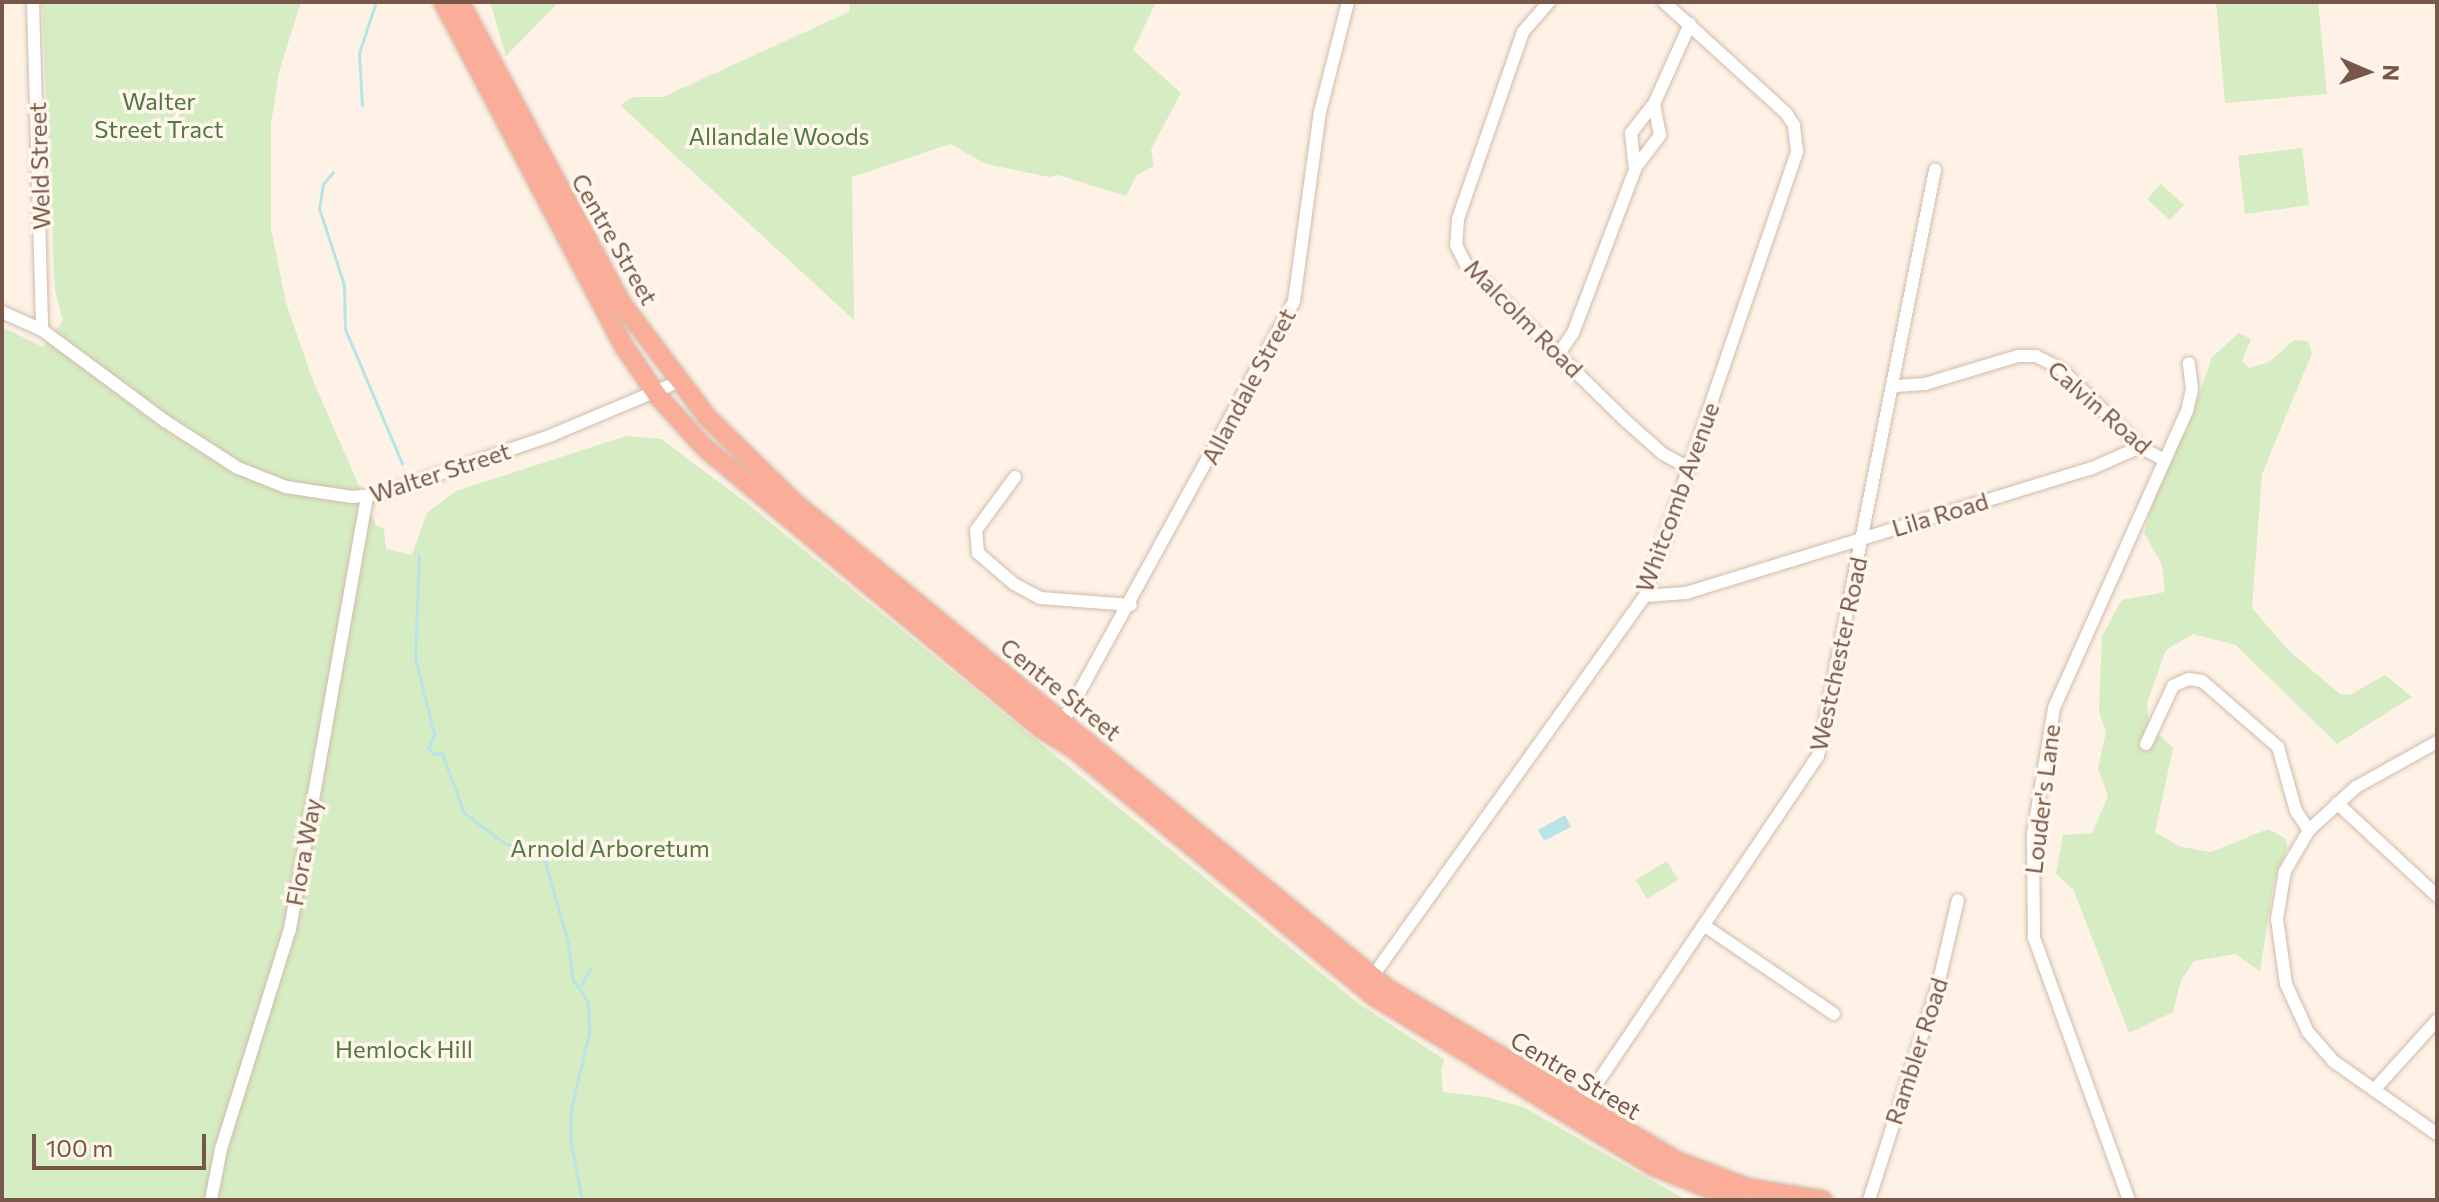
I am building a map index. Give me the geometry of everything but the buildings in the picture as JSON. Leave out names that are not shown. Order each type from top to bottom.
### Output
[{"type":"highway","name":"Centre Street","points":[[443,2],[614,328],[657,395],[729,470],[1059,730],[1368,983],[1577,1112],[1672,1176],[1737,1200]]},
{"type":"highway","name":"Centre Street","points":[[460,2],[605,276],[678,382],[735,447],[791,500],[1059,730]]},
{"type":"highway","points":[[476,2],[478,33]]},
{"type":"highway","name":"Centre Street","points":[[1577,1112],[1707,1174],[1755,1190],[1823,1200]]},
{"type":"street","name":"Weld Street","points":[[33,2],[42,330]]},
{"type":"street","name":"Allandale Street","points":[[1059,730],[1131,605],[1294,301],[1320,112],[1348,2]]},
{"type":"street","name":"Malcolm Road","points":[[1549,2],[1523,32],[1455,233],[1465,263],[1663,454],[1687,467]]},
{"type":"street","points":[[1635,170],[1631,133],[1654,104],[1690,24],[1664,2]]},
{"type":"street","name":"Whitcomb Avenue","points":[[1368,983],[1645,596],[1782,197],[1797,139],[1786,113],[1690,24]]},
{"type":"street","points":[[1558,355],[1573,333],[1635,170],[1660,135],[1654,104]]},
{"type":"street","name":"Westchester Road","points":[[1577,1112],[1818,756],[1895,386],[1935,170]]},
{"type":"street","name":"Walter Street","points":[[2,312],[42,330],[165,421],[238,468],[286,487],[367,497],[657,395],[678,382]]},
{"type":"street","name":"Calvin Road","points":[[1895,386],[1925,384],[2018,356],[2036,356],[2081,387],[2140,447],[2164,460]]},
{"type":"street","name":"Louder's Lane","points":[[2129,1200],[2034,937],[2031,875],[2039,784],[2054,708],[2191,398],[2189,363]]},
{"type":"street","name":"Lila Road","points":[[1645,596],[1686,593],[1863,536],[2090,469],[2140,447]]},
{"type":"street","points":[[1015,477],[976,530],[978,553],[1021,589],[1040,598],[1131,605]]},
{"type":"street","name":"Flora Way","points":[[211,1200],[221,1149],[290,929],[367,497]]},
{"type":"street","points":[[2146,744],[2173,686],[2185,679],[2202,681],[2278,747],[2296,811],[2309,830]]},
{"type":"street","points":[[2437,742],[2337,803],[2309,830],[2289,862],[2278,899],[2286,984],[2308,1032],[2333,1061],[2437,1134]]},
{"type":"street","points":[[2337,803],[2437,896]]},
{"type":"street","name":"Rambler Road","points":[[1869,1200],[1938,985],[1958,900]]},
{"type":"street","points":[[1705,926],[1834,1014]]},
{"type":"street","points":[[2374,1090],[2437,1020]]},
{"type":"green space","name":"Arnold Arboretum","points":[[42,2],[301,2],[279,72],[271,125],[271,228],[286,303],[312,378],[376,525],[384,529],[386,549],[412,555],[427,513],[456,491],[626,436],[661,439],[744,501],[1359,1004],[1445,1060],[1441,1068],[1443,1092],[1487,1097],[1525,1108],[1686,1200],[2,1200],[2,327],[43,347],[63,321],[55,290]]},
{"type":"green space","points":[[490,2],[559,2],[506,56]]},
{"type":"green space","name":"Allandale Woods","points":[[850,2],[1156,2],[1133,50],[1181,93],[1151,149],[1154,166],[1137,175],[1126,196],[1058,175],[1049,177],[986,164],[950,144],[852,177],[854,320],[620,105],[634,97],[663,97],[849,12]]},
{"type":"green space","points":[[2216,2],[2318,2],[2327,94],[2225,103]]},
{"type":"green space","points":[[2302,148],[2309,205],[2245,214],[2238,156]]},
{"type":"green space","points":[[2161,184],[2184,205],[2170,220],[2147,199]]},
{"type":"green space","points":[[2239,333],[2251,339],[2242,361],[2249,368],[2269,362],[2294,340],[2308,341],[2312,353],[2262,474],[2252,608],[2289,651],[2340,694],[2350,695],[2385,675],[2412,697],[2337,744],[2236,645],[2193,634],[2166,650],[2147,703],[2149,726],[2173,748],[2155,832],[2181,847],[2211,852],[2268,829],[2286,839],[2287,849],[2274,881],[2260,971],[2235,954],[2194,961],[2181,980],[2173,1012],[2129,1033],[2073,889],[2056,874],[2063,835],[2092,833],[2108,796],[2098,769],[2106,732],[2099,711],[2102,636],[2122,600],[2165,592],[2162,565],[2144,533],[2167,456],[2187,430],[2212,357]]},
{"type":"green space","points":[[1667,861],[1678,880],[1647,899],[1636,880]]},
{"type":"water","points":[[1565,815],[1571,827],[1544,841],[1538,830]]},
{"type":"waterway","points":[[362,105],[359,53],[376,2]]},
{"type":"waterway","points":[[333,172],[323,184],[319,208],[344,285],[345,329],[402,463]]},
{"type":"waterway","points":[[419,555],[415,658],[434,734],[429,748],[433,754],[442,753],[464,813],[506,844],[534,851],[545,861],[568,943],[572,978],[588,1002],[589,1033],[571,1109],[570,1138],[582,1200]]},
{"type":"waterway","points":[[581,985],[591,968]]},
{"type":"park label","name":"Walter Street Tract","points":[[159,115]]},
{"type":"park label","name":"Hemlock Hill","points":[[404,1049]]}]
